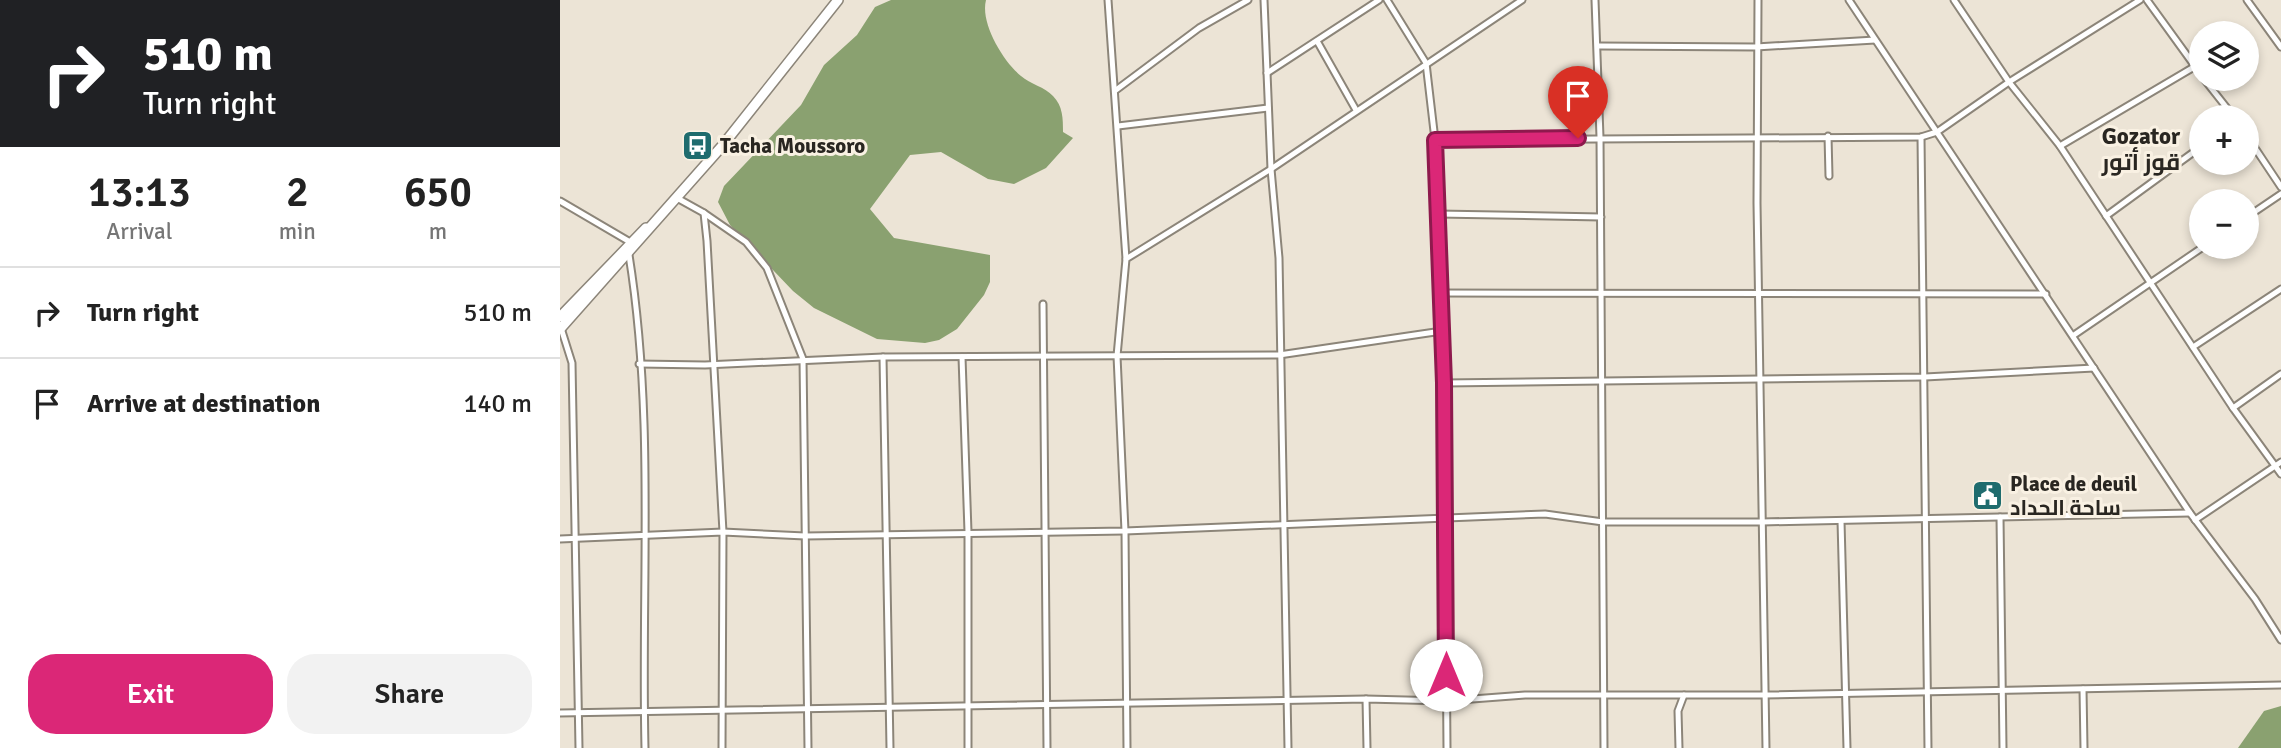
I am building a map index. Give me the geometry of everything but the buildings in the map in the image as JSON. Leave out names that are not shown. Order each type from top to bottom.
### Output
[{"type":"highway","points":[[560,329],[629,255],[762,98],[838,0]]},
{"type":"highway","points":[[560,317],[630,242],[656,220]]},
{"type":"street","points":[[1108,0],[1126,259],[1116,356],[1125,531],[1127,748]]},
{"type":"street","points":[[1116,90],[1199,28],[1248,0]]},
{"type":"street","points":[[1264,0],[1271,169],[1279,258],[1288,748]]},
{"type":"street","points":[[1267,73],[1379,0]]},
{"type":"street","points":[[1387,0],[1426,63],[1435,140],[1444,383],[1447,748]]},
{"type":"street","points":[[1126,259],[1271,169],[1522,0]]},
{"type":"street","points":[[1595,0],[1601,138],[1606,695],[1604,748]]},
{"type":"street","points":[[1758,0],[1758,293],[1766,748]]},
{"type":"street","points":[[1849,0],[2190,513],[2255,599],[2281,640]]},
{"type":"street","points":[[1435,140],[1758,135],[1921,137],[1937,132],[2008,82],[2140,0]]},
{"type":"street","points":[[2147,0],[2189,60]]},
{"type":"street","points":[[2247,0],[2281,47]]},
{"type":"street","points":[[1956,1],[2008,82],[2060,146],[2233,408],[2278,464],[2281,474]]},
{"type":"street","points":[[1598,46],[1756,47],[1875,40]]},
{"type":"street","points":[[1317,41],[1356,110]]},
{"type":"street","points":[[2060,146],[2189,70]]},
{"type":"street","points":[[2214,91],[2225,105]]},
{"type":"street","points":[[1118,126],[1268,108]]},
{"type":"street","points":[[1828,136],[1829,176]]},
{"type":"street","points":[[1921,137],[1928,748]]},
{"type":"street","points":[[2259,154],[2281,187]]},
{"type":"street","points":[[2106,216],[2189,155]]},
{"type":"street","points":[[2259,209],[2281,194]]},
{"type":"street","points":[[677,198],[746,242],[767,268],[803,359],[808,748]]},
{"type":"street","points":[[560,201],[630,242]]},
{"type":"street","points":[[704,213],[723,532],[722,748]]},
{"type":"street","points":[[1438,214],[1601,217]]},
{"type":"street","points":[[629,255],[637,312],[645,534],[645,748]]},
{"type":"street","points":[[2074,335],[2189,256]]},
{"type":"street","points":[[2193,347],[2281,289]]},
{"type":"street","points":[[1440,293],[2046,294]]},
{"type":"street","points":[[1043,303],[1047,748]]},
{"type":"street","points":[[560,329],[572,363],[579,748]]},
{"type":"street","points":[[639,364],[715,364],[883,357],[1279,355],[1442,331]]},
{"type":"street","points":[[883,357],[890,748]]},
{"type":"street","points":[[962,357],[968,532],[968,748]]},
{"type":"street","points":[[1444,383],[1925,377],[2094,368]]},
{"type":"street","points":[[2233,408],[2281,374]]},
{"type":"street","points":[[2195,520],[2278,464]]},
{"type":"street","points":[[560,539],[723,532],[806,536],[1045,530],[1125,531],[1545,514],[1603,522],[1841,522],[2190,513]]},
{"type":"street","points":[[2000,517],[2003,748]]},
{"type":"street","points":[[1841,522],[1847,748]]},
{"type":"street","points":[[560,713],[1366,699],[1446,701],[1525,695],[1846,694],[2281,685]]},
{"type":"street","points":[[2083,689],[2084,748]]},
{"type":"street","points":[[1679,748],[1678,711],[1684,695]]},
{"type":"street","points":[[1366,699],[1367,748]]},
{"type":"shaded area","points":[[891,0],[986,0],[986,19],[1000,51],[1021,76],[1046,90],[1056,100],[1062,113],[1063,132],[1073,138],[1046,168],[1014,184],[988,179],[941,152],[910,155],[870,209],[894,238],[990,255],[990,282],[984,295],[957,329],[939,340],[925,343],[877,339],[814,308],[793,291],[730,225],[718,202],[724,186],[801,105],[824,65],[857,35],[875,7]]},
{"type":"shaded area","points":[[2281,706],[2281,748],[2238,748],[2264,711]]},
{"type":"place","name":"Tacha Moussoro","points":[[697,146]]},
{"type":"place","name":"Place de deuil ساحة الحداد","points":[[1987,496]]},
{"type":"district","name":"Gozator قوز أتور","points":[[2141,149]]},
{"type":"route","points":[[1446,675],[1444,383],[1435,140],[1578,138]]}]
